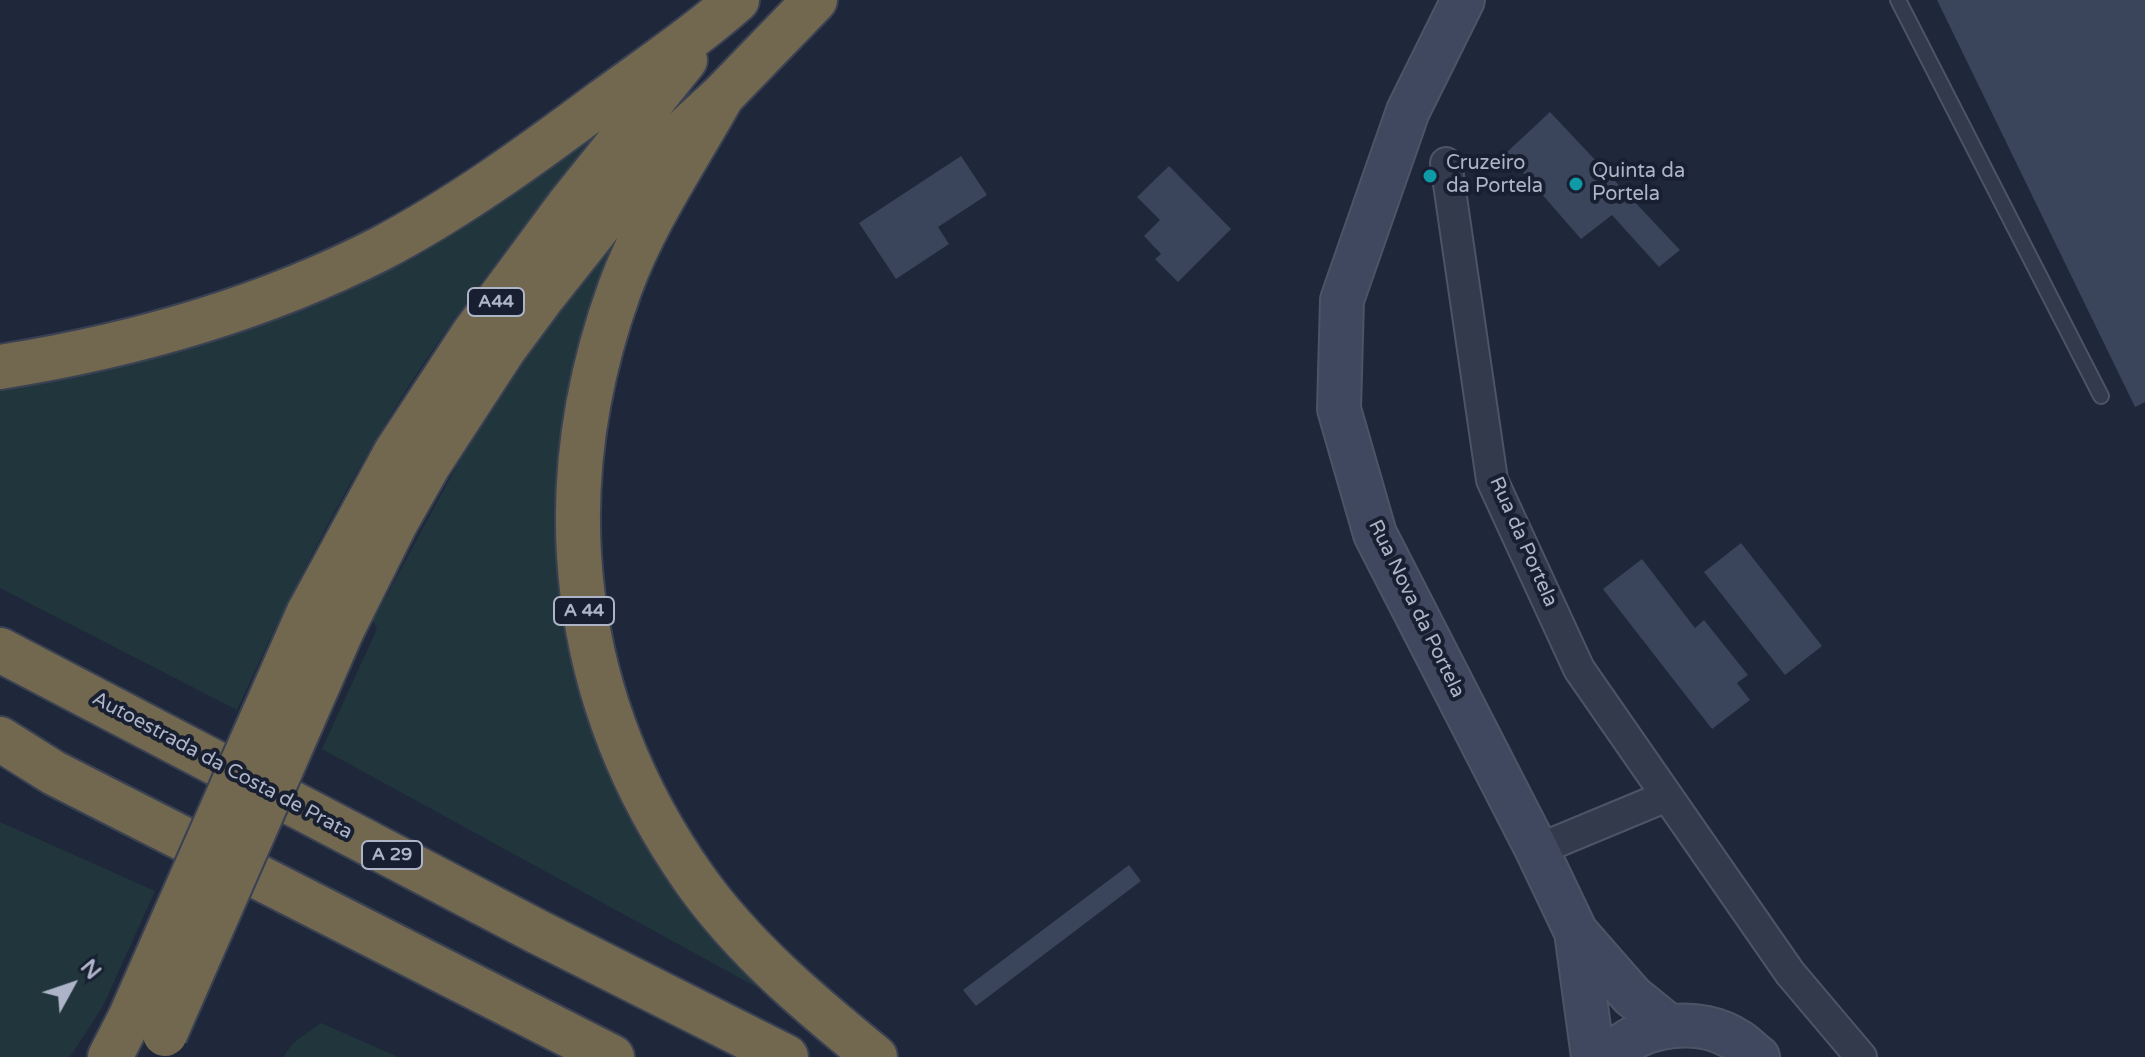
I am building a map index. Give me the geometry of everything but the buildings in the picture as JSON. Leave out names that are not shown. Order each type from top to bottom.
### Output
[{"type":"highway","name":"A 44","points":[[150,1036],[325,622],[395,524],[422,476],[504,349],[593,230],[647,165],[722,96],[815,0]]},
{"type":"highway","points":[[0,367],[76,355],[196,325],[290,290],[379,249],[531,155],[729,7]]},
{"type":"highway","name":"A44","points":[[325,622],[396,452],[474,333],[568,206],[729,7]]},
{"type":"highway","name":"A 44","points":[[722,96],[648,224],[621,286],[598,356],[583,426],[578,483],[577,547],[583,605],[594,665],[613,725],[639,785],[688,869],[728,922],[768,965],[875,1057]]},
{"type":"highway","name":"Autoestrada da Costa de Prata","points":[[0,650],[536,931],[786,1057]]},
{"type":"highway","points":[[0,739],[54,773],[612,1057]]},
{"type":"highway","points":[[0,767],[54,773]]},
{"type":"highway","points":[[110,1057],[150,1036]]},
{"type":"main road","name":"Rua Nova da Portela","points":[[1463,0],[1408,111],[1342,300],[1339,409],[1375,534],[1576,932],[1632,996],[1669,1026]]},
{"type":"main road","name":"Rua Nova da Portela","points":[[1576,932],[1593,1057]]},
{"type":"main road","points":[[1609,1057],[1640,1034],[1669,1026],[1703,1027],[1736,1039],[1758,1057]]},
{"type":"street","name":"Rua da Portela","points":[[1446,163],[1492,480],[1579,669],[1790,973],[1861,1057]]},
{"type":"street","points":[[1537,850],[1667,796]]},
{"type":"lane","points":[[1898,0],[2101,396]]},
{"type":"green space","points":[[595,125],[600,131],[489,272],[388,419],[308,562],[237,710],[0,588],[0,382],[120,363]]},
{"type":"green space","points":[[622,232],[568,610],[767,983],[762,990],[322,749],[377,629],[373,621],[460,460],[530,350]]},
{"type":"green space","points":[[0,822],[155,891],[103,1006],[70,1057],[0,1057]]},
{"type":"green space","points":[[321,1023],[398,1057],[283,1057],[293,1043]]},
{"type":"place","name":"Cruzeiro da Portela","points":[[1430,176]]},
{"type":"place","name":"Quinta da Portela","points":[[1576,184]]}]
